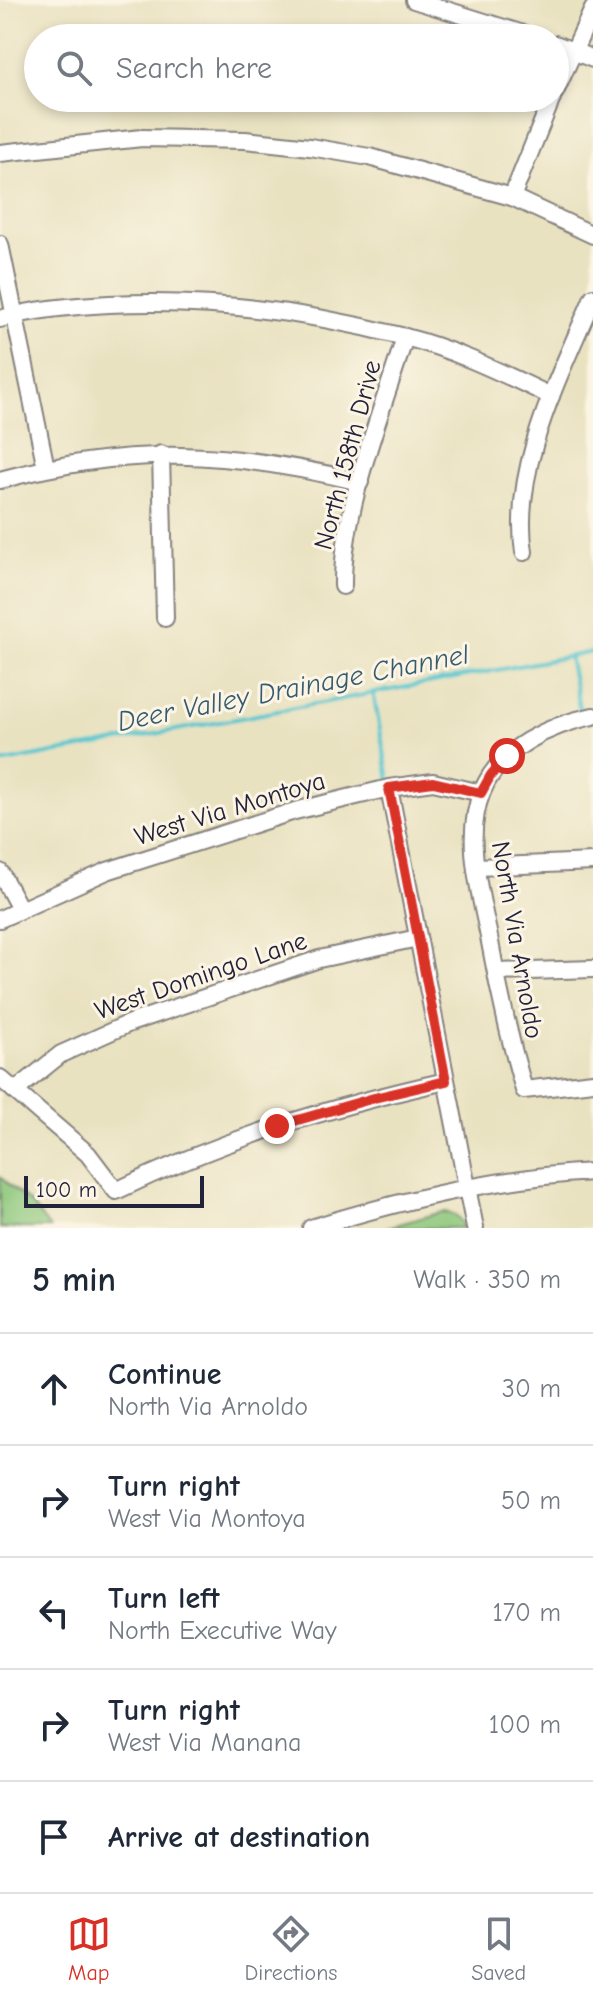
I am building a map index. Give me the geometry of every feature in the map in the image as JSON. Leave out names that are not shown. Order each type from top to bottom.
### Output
[{"type":"street","points":[[414,0],[491,24]]},
{"type":"street","points":[[569,57],[593,9]]},
{"type":"street","points":[[569,48],[593,59]]},
{"type":"street","points":[[512,197],[546,112]]},
{"type":"street","points":[[0,153],[142,138],[245,140],[369,157],[512,197],[593,235]]},
{"type":"street","points":[[0,244],[7,317],[46,468]]},
{"type":"street","points":[[524,552],[520,524],[528,467],[551,396],[593,297]]},
{"type":"street","points":[[7,317],[81,306],[198,302],[262,308],[405,337],[478,362],[551,396]]},
{"type":"street","name":"North 158th Drive","points":[[343,586],[343,561],[360,482],[405,337]]},
{"type":"street","points":[[161,454],[165,618]]},
{"type":"street","points":[[0,480],[107,457],[161,454],[248,459],[360,482]]},
{"type":"street","name":"North Via Arnoldo","points":[[593,716],[545,730],[507,756],[481,793],[474,831],[477,867],[496,972],[509,1039],[524,1090],[593,1082]]},
{"type":"street","name":"West Via Montoya","points":[[0,919],[107,871],[295,811],[389,788],[433,782],[481,793]]},
{"type":"street","points":[[389,788],[475,1228]]},
{"type":"street","points":[[477,867],[593,862]]},
{"type":"street","points":[[0,872],[20,909]]},
{"type":"street","name":"West Domingo Lane","points":[[15,1091],[61,1054],[130,1023],[319,959],[418,938]]},
{"type":"street","points":[[496,972],[593,969]]},
{"type":"street","points":[[0,1078],[88,1154],[116,1191],[178,1161],[277,1126],[446,1081]]},
{"type":"street","points":[[311,1228],[390,1205],[467,1189],[593,1172]]},
{"type":"green space","points":[[0,1177],[31,1204],[50,1228],[0,1228]]},
{"type":"green space","points":[[442,1212],[456,1216],[463,1228],[385,1228]]},
{"type":"waterway","name":"Deer Valley Drainage Channel","points":[[0,763],[593,652]]},
{"type":"waterway","points":[[569,656],[580,712]]},
{"type":"waterway","points":[[373,692],[389,779]]},
{"type":"route","points":[[277,1126],[446,1081],[389,788],[433,782],[481,793],[507,756]]}]
